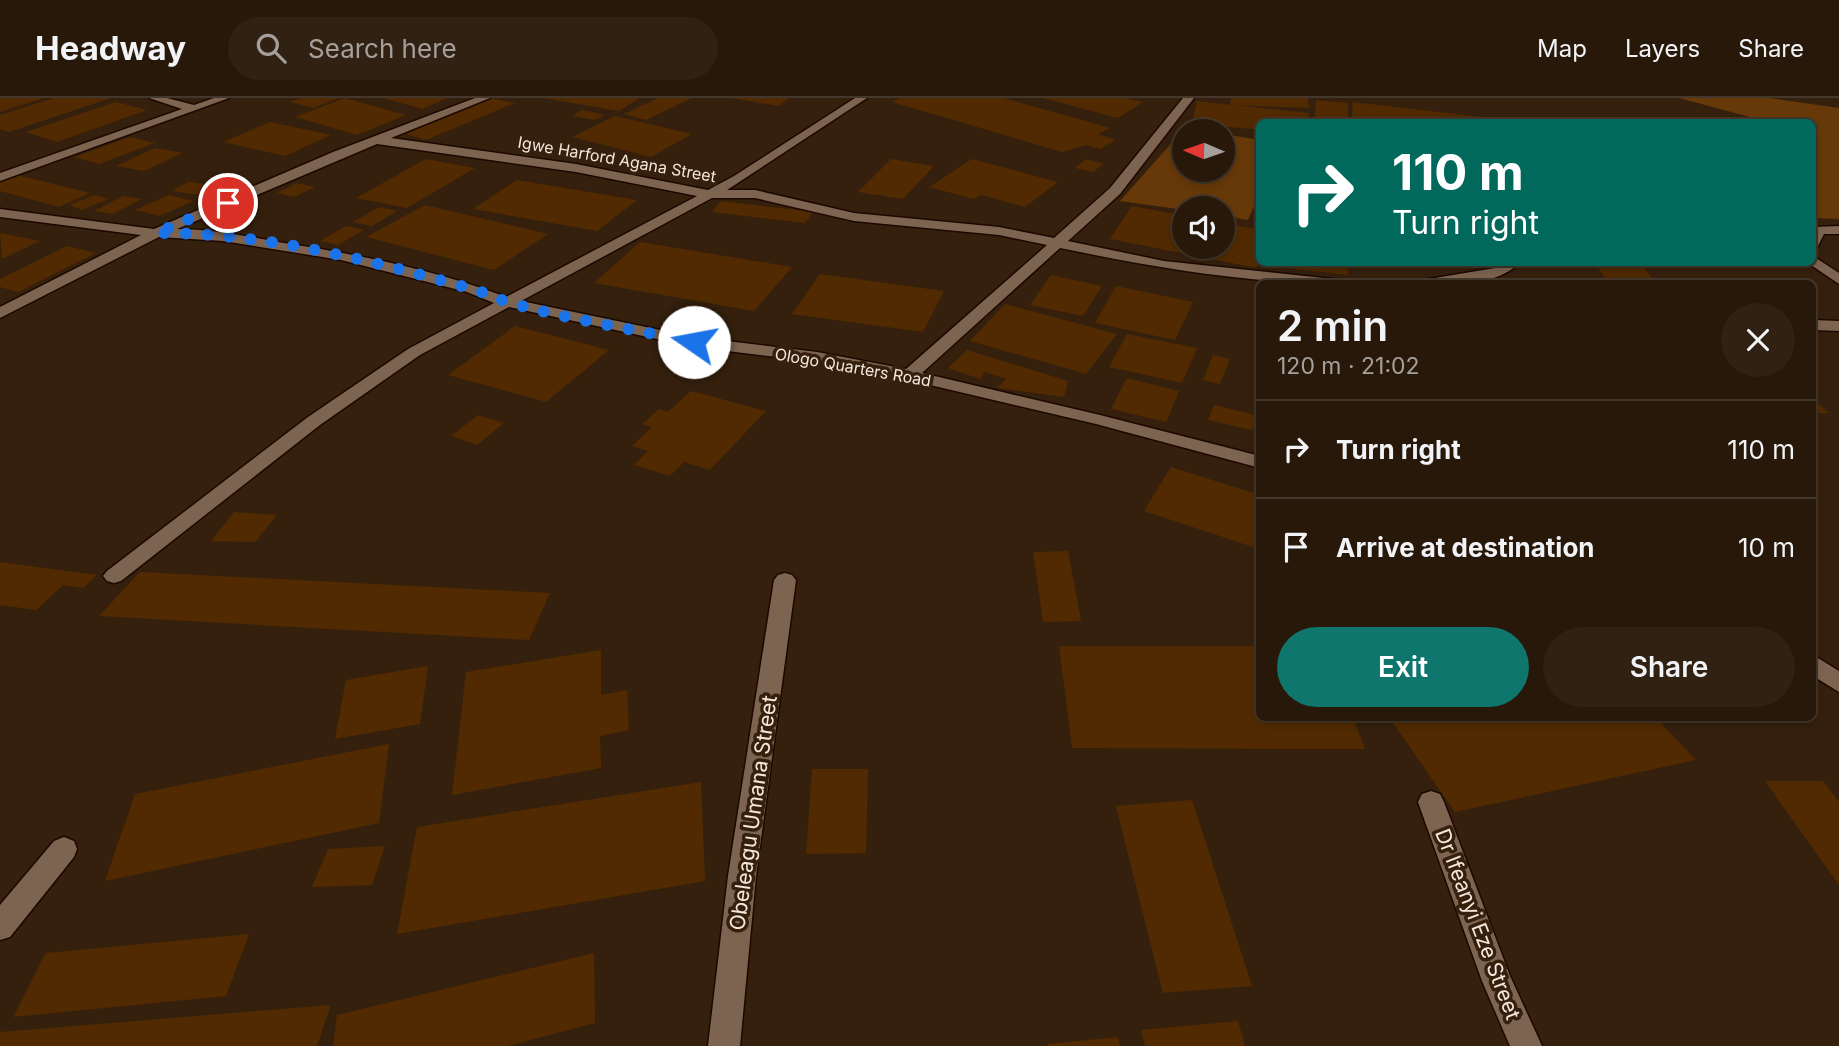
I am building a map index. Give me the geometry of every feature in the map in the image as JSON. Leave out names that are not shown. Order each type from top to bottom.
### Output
[{"type":"street","points":[[154,98],[191,108]]},
{"type":"street","points":[[0,177],[224,98]]},
{"type":"street","points":[[0,313],[156,233],[377,140],[485,98]]},
{"type":"street","points":[[114,576],[219,492],[371,381],[445,333],[708,194],[801,140],[862,98]]},
{"type":"street","points":[[910,375],[1115,191],[1189,98]]},
{"type":"street","name":"Igwe Harford Agana Street","points":[[377,140],[576,168],[708,194],[755,194],[854,217],[999,231],[1190,268],[1304,280]]},
{"type":"street","name":"Ologo Quarters Road","points":[[0,213],[156,233],[186,233],[341,256],[472,289],[506,302],[694,342],[817,357],[910,375],[1100,420],[1256,461]]},
{"type":"street","points":[[1816,236],[1819,230],[1839,230]]},
{"type":"street","points":[[1816,262],[1839,280]]},
{"type":"street","points":[[1448,280],[1499,272],[1507,266]]},
{"type":"street","points":[[1816,325],[1839,326]]},
{"type":"street","name":"Obeleagu Umana Street","points":[[724,1046],[742,876],[766,728],[785,580]]},
{"type":"street","points":[[1816,666],[1839,683]]},
{"type":"street","name":"Dr Ifeanyi Eze Street","points":[[1432,802],[1497,981],[1526,1046]]},
{"type":"street","points":[[0,927],[64,849]]},
{"type":"shaded area","points":[[1679,98],[1769,98],[1839,108],[1839,219],[1816,218],[1816,119],[1757,119]]},
{"type":"shaded area","points":[[1236,136],[1256,139],[1256,201],[1248,220],[1235,218],[1235,196],[1172,196],[1172,208],[1120,201],[1172,143],[1172,182],[1236,182]]},
{"type":"building","points":[[0,98],[41,98],[41,99],[0,112]]},
{"type":"building","points":[[54,98],[111,98],[9,132],[0,129],[0,115]]},
{"type":"building","points":[[301,98],[339,98],[313,108],[290,102]]},
{"type":"building","points":[[345,98],[406,115],[357,135],[295,117]]},
{"type":"building","points":[[384,98],[447,98],[422,109]]},
{"type":"building","points":[[489,98],[515,103],[426,140],[403,133]]},
{"type":"building","points":[[543,98],[640,98],[619,111]]},
{"type":"building","points":[[658,98],[692,98],[646,120],[624,114]]},
{"type":"building","points":[[732,98],[789,98],[779,106]]},
{"type":"building","points":[[900,98],[1004,98],[1110,128],[1098,134],[1116,140],[1100,149],[1086,145],[1062,152],[892,102]]},
{"type":"building","points":[[1042,98],[1127,98],[1143,102],[1118,118]]},
{"type":"building","points":[[1231,98],[1308,98],[1309,108],[1236,105],[1309,113],[1308,119],[1256,119],[1256,130],[1236,128],[1236,119],[1193,119],[1197,101],[1230,105]]},
{"type":"building","points":[[1316,100],[1348,103],[1348,119],[1314,119]]},
{"type":"building","points":[[116,102],[147,110],[57,142],[26,132]]},
{"type":"building","points":[[1353,102],[1498,119],[1352,119]]},
{"type":"building","points":[[582,110],[605,115],[595,120],[572,116]]},
{"type":"building","points":[[615,116],[692,134],[651,157],[572,137]]},
{"type":"building","points":[[270,122],[331,135],[285,156],[223,142]]},
{"type":"building","points":[[130,137],[155,143],[99,164],[74,157]]},
{"type":"building","points":[[155,148],[183,153],[144,171],[116,166]]},
{"type":"building","points":[[426,159],[475,168],[407,208],[356,198]]},
{"type":"building","points":[[891,159],[934,166],[903,199],[858,192]]},
{"type":"building","points":[[972,159],[1058,182],[1025,207],[981,195],[974,199],[929,187]]},
{"type":"building","points":[[1086,159],[1104,164],[1093,172],[1075,168]]},
{"type":"building","points":[[13,174],[90,193],[59,207],[0,191],[0,179]]},
{"type":"building","points":[[517,180],[637,200],[597,231],[473,209]]},
{"type":"building","points":[[188,182],[224,186],[208,196],[171,191]]},
{"type":"building","points":[[297,183],[315,187],[294,197],[277,193]]},
{"type":"building","points":[[95,195],[109,199],[82,210],[69,205]]},
{"type":"building","points":[[169,195],[193,201],[160,216],[135,210]]},
{"type":"building","points":[[123,196],[142,199],[113,214],[94,211]]},
{"type":"building","points":[[721,201],[813,212],[805,223],[712,212]]},
{"type":"building","points":[[425,205],[548,234],[494,270],[366,237]]},
{"type":"building","points":[[1132,206],[1172,214],[1172,251],[1110,239]]},
{"type":"building","points":[[379,207],[397,211],[372,226],[353,222]]},
{"type":"building","points":[[1235,225],[1256,229],[1257,268],[1211,259],[1235,259]]},
{"type":"building","points":[[346,226],[364,230],[338,245],[320,241]]},
{"type":"building","points":[[0,233],[40,241],[2,259]]},
{"type":"building","points":[[640,242],[792,267],[754,311],[594,283]]},
{"type":"building","points":[[67,246],[96,253],[18,292],[0,287],[0,279]]},
{"type":"building","points":[[1347,266],[1348,275],[1286,268]]},
{"type":"building","points":[[1597,266],[1643,266],[1653,280],[1606,280]]},
{"type":"building","points":[[820,274],[944,291],[923,332],[792,314]]},
{"type":"building","points":[[1051,275],[1102,286],[1083,316],[1030,305]]},
{"type":"building","points":[[1116,286],[1193,302],[1175,340],[1095,323]]},
{"type":"building","points":[[1005,304],[1117,334],[1086,374],[970,341]]},
{"type":"building","points":[[515,326],[609,350],[546,402],[448,375]]},
{"type":"building","points":[[1127,334],[1197,348],[1182,383],[1109,367]]},
{"type":"building","points":[[967,350],[1068,381],[1064,397],[997,388],[1006,379],[985,372],[980,379],[948,368]]},
{"type":"building","points":[[1213,355],[1230,359],[1220,384],[1203,380]]},
{"type":"building","points":[[1127,378],[1179,391],[1166,422],[1111,409]]},
{"type":"building","points":[[691,391],[766,411],[710,470],[684,462],[670,476],[634,465],[648,451],[632,446],[652,427],[642,424],[659,409],[668,412]]},
{"type":"building","points":[[1816,402],[1829,413],[1816,413]]},
{"type":"building","points":[[1214,405],[1256,415],[1256,431],[1208,420]]},
{"type":"building","points":[[478,415],[504,423],[477,445],[451,436]]},
{"type":"building","points":[[1171,467],[1256,494],[1256,540],[1253,547],[1144,511]]},
{"type":"building","points":[[234,512],[277,515],[255,542],[211,541]]},
{"type":"building","points":[[1068,551],[1081,621],[1043,622],[1033,552]]},
{"type":"building","points":[[0,562],[97,575],[83,588],[63,585],[36,610],[0,605]]},
{"type":"building","points":[[140,572],[550,593],[529,640],[99,616]]},
{"type":"building","points":[[1059,646],[1256,646],[1256,721],[1354,721],[1365,749],[1072,748]]},
{"type":"building","points":[[601,650],[601,695],[627,690],[629,730],[600,736],[601,768],[452,795],[466,672]]},
{"type":"building","points":[[428,666],[420,724],[335,739],[346,680]]},
{"type":"building","points":[[1392,721],[1659,721],[1696,760],[1455,812]]},
{"type":"building","points":[[389,744],[379,823],[105,881],[135,794]]},
{"type":"building","points":[[812,769],[868,769],[866,853],[806,854]]},
{"type":"building","points":[[1765,781],[1823,781],[1839,802],[1839,885]]},
{"type":"building","points":[[701,782],[705,881],[397,934],[417,827]]},
{"type":"building","points":[[1192,800],[1252,986],[1163,993],[1116,806]]},
{"type":"building","points":[[385,846],[372,885],[312,887],[328,849]]},
{"type":"building","points":[[249,934],[226,996],[13,1017],[46,953]]},
{"type":"building","points":[[594,953],[595,1023],[508,1046],[333,1046],[337,1015]]},
{"type":"building","points":[[331,1005],[317,1046],[0,1046],[0,1032]]},
{"type":"building","points":[[1238,1021],[1245,1046],[1145,1046],[1141,1030]]},
{"type":"building","points":[[1118,1037],[1120,1046],[1048,1046],[1048,1044]]},
{"type":"route","points":[[228,203],[156,233],[186,233],[341,256],[396,268],[472,289],[506,302],[562,316],[694,342]]}]
